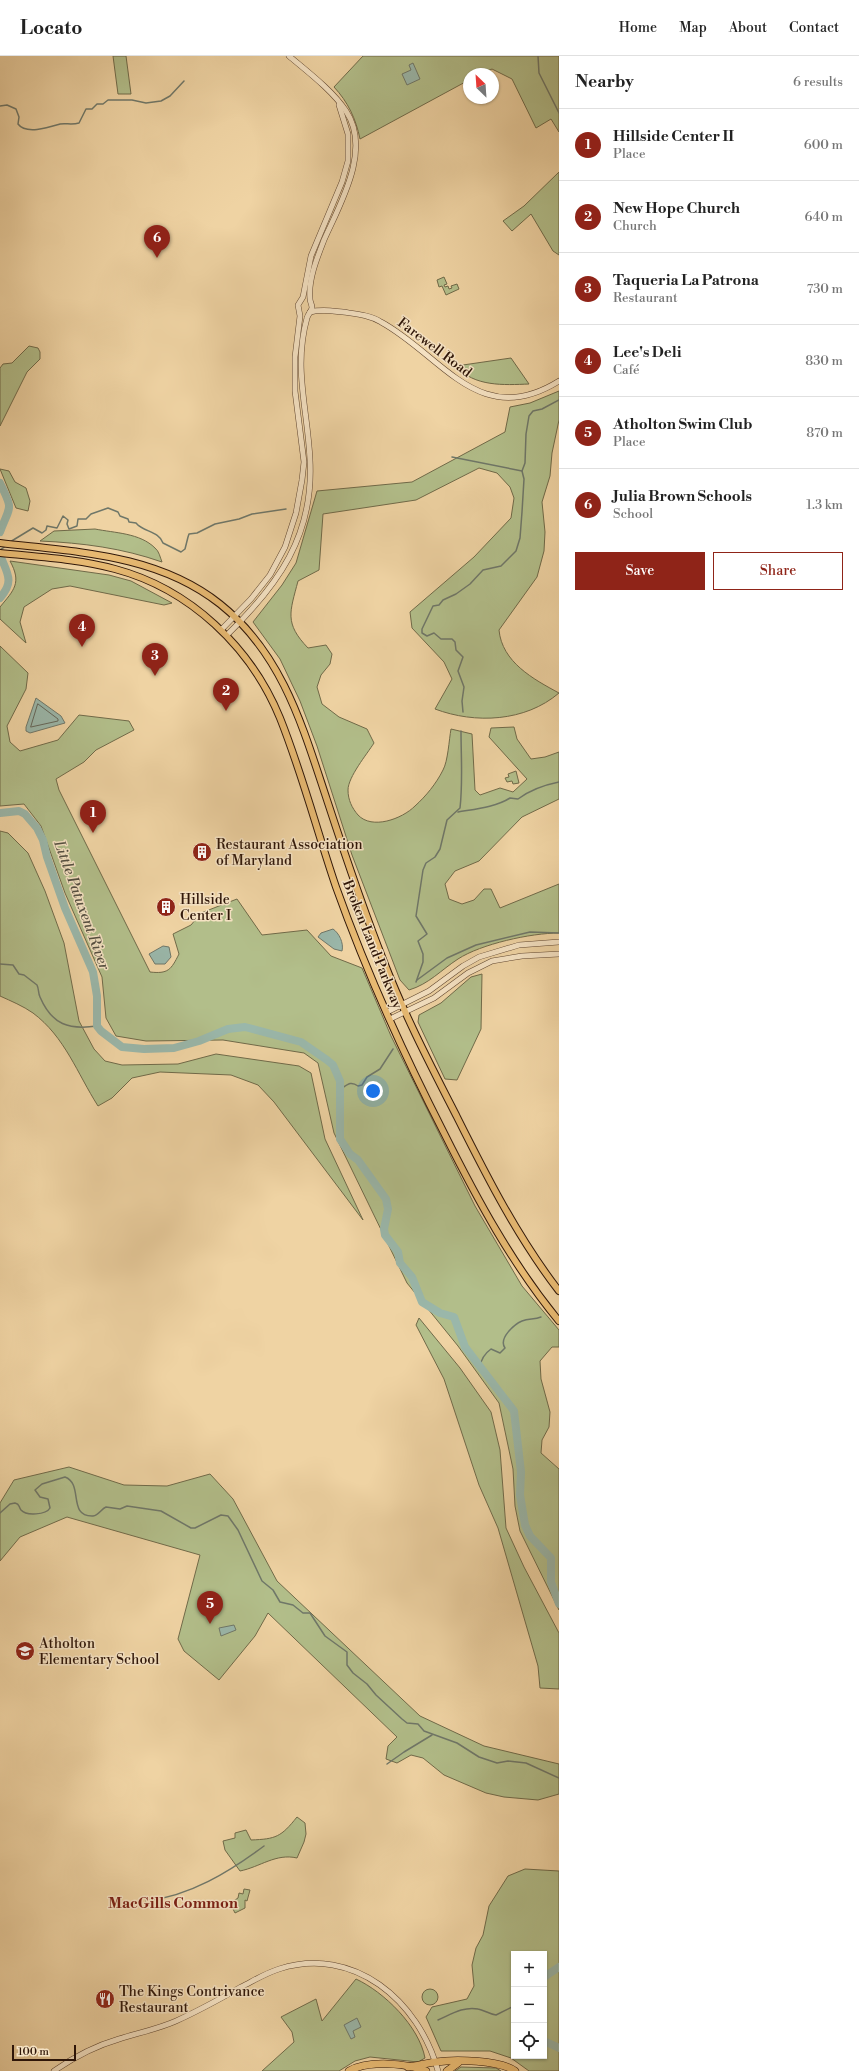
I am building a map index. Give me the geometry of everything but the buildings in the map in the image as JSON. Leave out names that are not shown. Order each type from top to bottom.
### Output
[{"type":"highway","points":[[408,2067],[436,2062],[497,2063],[515,2071]]},
{"type":"highway","points":[[447,2071],[460,2062]]},
{"type":"highway","points":[[349,2071],[367,2064],[408,2067],[426,2071]]},
{"type":"main road","name":"Broken Land Parkway","points":[[0,544],[116,558],[150,567],[192,586],[219,604],[240,622],[274,665],[292,699],[302,724],[373,932],[402,1005],[428,1062],[489,1179],[530,1249],[559,1291]]},
{"type":"main road","name":"Broken Land Parkway","points":[[0,553],[99,566],[142,578],[180,598],[227,635],[257,674],[275,706],[337,890],[390,1019],[434,1114],[483,1207],[528,1281],[559,1321]]},
{"type":"street","points":[[227,635],[267,593],[283,570],[296,543],[304,514],[310,461],[300,372],[305,326],[311,303],[314,270],[348,185],[354,163],[354,133],[346,110],[324,86],[289,56]]},
{"type":"street","points":[[221,630],[261,588],[276,565],[293,528],[298,506],[304,470],[294,391],[300,312],[298,305],[301,301],[311,256],[342,182],[348,161],[348,134],[339,104]]},
{"type":"street","points":[[301,301],[305,300],[311,303]]},
{"type":"street","name":"Farewell Road","points":[[311,303],[319,309],[367,316],[382,322],[452,376],[478,392],[501,396],[518,396],[542,390],[559,381]]},
{"type":"street","name":"Farewell Road","points":[[309,313],[319,309]]},
{"type":"street","points":[[300,312],[304,314],[309,313]]},
{"type":"street","points":[[387,1012],[429,991],[463,966],[479,957],[520,945],[559,942]]},
{"type":"street","points":[[390,1019],[406,1013],[434,998],[464,975],[492,961],[522,956],[559,954]]},
{"type":"street","points":[[54,2071],[75,2058],[105,2044],[176,2021],[271,1972],[304,1963],[324,1964],[348,1968],[366,1976],[384,1987],[402,2004],[413,2018],[428,2044],[436,2062],[438,2071]]},
{"type":"green space","points":[[113,56],[126,56],[131,94],[118,94]]},
{"type":"green space","points":[[363,56],[559,56],[559,132],[551,119],[536,128],[512,79],[499,72],[499,68],[463,68],[463,83],[360,139],[351,111],[334,87]]},
{"type":"green space","points":[[559,172],[559,255],[553,251],[531,214],[512,231],[503,221],[524,206]]},
{"type":"green space","points":[[444,277],[447,284],[444,285],[445,287],[448,286],[449,289],[452,288],[451,286],[457,284],[459,289],[446,295],[442,286],[439,287],[437,280]]},
{"type":"green space","points":[[29,346],[38,348],[40,352],[40,359],[27,372],[0,426],[0,368],[3,364],[12,363]]},
{"type":"green space","points":[[511,358],[529,384],[510,385],[480,381],[463,373],[456,366]]},
{"type":"green space","points":[[559,391],[559,420],[552,453],[550,476],[542,502],[545,532],[544,551],[537,577],[499,630],[501,641],[512,660],[529,675],[559,693],[546,703],[531,710],[499,718],[466,717],[435,709],[452,679],[444,662],[412,628],[410,612],[474,557],[511,518],[514,498],[510,487],[497,473],[479,468],[416,500],[323,514],[319,570],[298,581],[291,609],[292,624],[295,631],[308,648],[326,645],[332,654],[330,664],[321,675],[317,687],[322,704],[339,717],[367,729],[374,743],[354,772],[348,790],[352,807],[358,815],[364,819],[371,822],[379,822],[395,819],[409,811],[423,798],[437,780],[445,766],[451,729],[472,734],[475,790],[480,795],[500,788],[513,792],[527,779],[489,737],[491,728],[514,727],[517,739],[531,759],[545,757],[559,752],[559,799],[522,817],[479,861],[455,871],[445,884],[449,899],[462,904],[474,900],[484,889],[491,889],[500,908],[559,884],[559,933],[521,937],[493,944],[458,959],[423,984],[409,990],[400,980],[352,855],[317,746],[300,701],[280,659],[253,622],[282,585],[296,563],[317,491],[412,482],[505,432],[510,407],[530,403]]},
{"type":"green space","points":[[0,469],[9,471],[15,482],[26,488],[30,501],[28,511],[16,508]]},
{"type":"green space","points":[[95,529],[127,534],[142,539],[156,549],[162,562],[132,553],[102,547],[40,541],[54,531]]},
{"type":"green space","points":[[10,561],[109,575],[131,581],[172,603],[164,605],[70,586],[52,589],[24,607],[20,622],[26,643],[0,619],[0,607],[9,596],[15,586],[16,581],[14,569]]},
{"type":"green space","points":[[0,646],[28,673],[26,689],[7,726],[10,742],[20,751],[58,740],[79,715],[129,721],[134,730],[96,750],[84,762],[56,779],[59,790],[150,972],[161,972],[168,970],[174,964],[179,954],[173,934],[191,925],[201,913],[237,899],[262,935],[307,930],[331,956],[362,968],[391,1036],[475,1206],[522,1286],[559,1330],[559,1347],[552,1347],[540,1361],[541,1379],[550,1412],[549,1427],[542,1440],[541,1453],[559,1469],[559,1610],[520,1531],[515,1506],[513,1469],[499,1403],[458,1346],[407,1283],[334,1133],[318,1063],[304,1053],[223,1040],[146,1041],[116,1036],[106,1018],[102,977],[65,893],[41,826],[24,804],[0,806]]},
{"type":"green space","points":[[516,771],[519,783],[513,784],[512,781],[507,782],[505,778],[509,777],[508,774]]},
{"type":"green space","points":[[0,831],[8,833],[28,853],[45,891],[64,943],[79,1021],[94,1049],[105,1061],[122,1065],[178,1064],[216,1054],[299,1066],[311,1073],[325,1139],[363,1220],[274,1102],[258,1085],[231,1075],[160,1072],[132,1078],[112,1098],[98,1106],[70,1056],[54,1033],[33,1013],[0,996]]},
{"type":"green space","points":[[482,974],[481,1029],[457,1080],[445,1079],[418,1022],[419,1015],[441,1003],[471,977]]},
{"type":"green space","points":[[419,1318],[460,1368],[491,1412],[500,1450],[506,1528],[524,1567],[559,1633],[559,1689],[540,1688],[538,1666],[498,1528],[479,1485],[444,1379],[416,1325]]},
{"type":"green space","points":[[69,1467],[124,1485],[167,1486],[210,1474],[233,1499],[277,1581],[420,1716],[484,1746],[559,1764],[559,1794],[538,1800],[504,1797],[486,1793],[444,1775],[423,1758],[411,1755],[397,1763],[386,1759],[388,1746],[397,1737],[268,1613],[255,1636],[219,1680],[184,1651],[178,1639],[200,1555],[67,1517],[20,1537],[0,1561],[0,1503],[14,1480]]},
{"type":"green space","points":[[297,1817],[305,1823],[306,1834],[297,1858],[282,1857],[240,1871],[225,1850],[223,1841],[235,1838],[235,1833],[246,1830],[251,1840],[272,1838],[287,1829]]},
{"type":"green space","points":[[525,1869],[559,1871],[559,2071],[529,2071],[512,2059],[547,2059],[547,1951],[511,1951],[511,2058],[490,2051],[441,2051],[426,2017],[432,2007],[467,1999],[474,1986],[472,1965],[476,1948],[483,1935],[489,1906],[508,1876]]},
{"type":"green space","points":[[244,1889],[250,1890],[247,1901],[245,1900],[245,1908],[235,1913],[232,1907],[234,1905],[232,1902],[238,1898],[239,1893],[243,1894]]},
{"type":"green space","points":[[356,1979],[378,1992],[399,2011],[416,2034],[425,2058],[418,2062],[370,2057],[355,2061],[339,2071],[262,2071],[294,2042],[292,2032],[281,2017],[316,1999],[322,2021]]},
{"type":"green space","points":[[430,1989],[436,1991],[438,1997],[436,2003],[430,2005],[424,2003],[422,1997],[424,1991]]},
{"type":"green space","points":[[461,2067],[496,2068],[501,2071],[455,2071]]},
{"type":"water","points":[[413,63],[420,79],[407,85],[402,74],[411,70],[409,65]]},
{"type":"water","points":[[36,698],[61,716],[65,723],[30,733],[26,731]]},
{"type":"water","points":[[333,929],[340,938],[342,951],[334,949],[318,937],[321,933]]},
{"type":"water","points":[[163,946],[169,947],[171,957],[165,964],[155,964],[149,954]]},
{"type":"water","points":[[234,1625],[236,1630],[221,1636],[219,1628]]},
{"type":"water","points":[[357,2018],[361,2027],[353,2031],[355,2037],[351,2039],[344,2025]]},
{"type":"waterway","points":[[538,56],[539,73],[559,113]]},
{"type":"waterway","points":[[0,106],[7,105],[16,109],[19,117],[18,124],[32,130],[60,124],[79,123],[86,109],[92,109],[97,104],[103,104],[108,100],[132,100],[146,103],[161,101],[170,96],[184,81]]},
{"type":"waterway","points":[[463,712],[462,701],[464,687],[458,671],[463,657],[456,650],[455,642],[452,639],[441,639],[434,633],[427,636],[422,633],[422,629],[433,606],[439,605],[443,600],[456,594],[470,584],[483,570],[501,566],[516,551],[520,538],[524,479],[522,471],[525,463],[526,434],[529,416],[533,411],[542,409],[559,400]]},
{"type":"waterway","points":[[452,457],[522,471]]},
{"type":"waterway","name":"Little Patuxent River","points":[[0,483],[9,504],[8,512],[0,532]]},
{"type":"waterway","points":[[10,542],[33,528],[42,533],[46,530],[47,526],[57,528],[63,516],[68,520],[67,524],[69,529],[77,526],[78,519],[86,519],[91,514],[108,508],[118,512],[120,516],[128,519],[129,522],[136,523],[155,534],[163,543],[181,552],[185,549],[189,534],[197,533],[215,524],[239,519],[252,514],[286,509]]},
{"type":"waterway","points":[[0,550],[6,546]]},
{"type":"waterway","name":"Little Patuxent River","points":[[0,555],[8,577],[7,587],[0,598]]},
{"type":"waterway","points":[[416,982],[423,962],[423,954],[418,941],[427,934],[416,916],[423,870],[426,863],[435,857],[440,849],[447,820],[460,808],[462,779],[461,731]]},
{"type":"waterway","points":[[458,812],[492,806],[510,798],[518,799],[537,788],[559,782]]},
{"type":"waterway","name":"Little Patuxent River","points":[[0,813],[19,811],[25,814],[37,828],[43,840],[47,857],[65,908],[93,972],[97,996],[97,1026],[101,1031],[122,1047],[144,1049],[174,1048],[199,1041],[228,1029],[245,1027],[301,1042],[333,1065],[340,1081],[340,1139],[350,1154],[358,1160],[386,1199],[388,1209],[384,1229],[385,1235],[398,1252],[400,1263],[412,1277],[422,1302],[440,1313],[454,1317],[465,1347],[514,1411],[521,1472],[520,1495],[525,1525],[530,1536],[551,1558],[551,1582],[559,1604]]},
{"type":"waterway","points":[[417,980],[447,958],[476,945],[530,932],[559,933]]},
{"type":"waterway","points":[[0,964],[13,965],[19,974],[24,975],[37,985],[39,996],[50,1014],[62,1024],[78,1027],[97,1026]]},
{"type":"waterway","points":[[341,1089],[350,1084],[358,1086],[362,1085],[367,1077],[380,1069],[393,1049]]},
{"type":"waterway","points":[[480,1367],[483,1357],[491,1349],[500,1353],[505,1348],[503,1344],[505,1336],[515,1325],[525,1320],[541,1317]]},
{"type":"waterway","points":[[0,1513],[10,1504],[15,1503],[17,1503],[21,1510],[31,1514],[48,1510],[50,1508],[48,1499],[40,1497],[35,1490],[42,1484],[65,1477],[71,1481],[74,1486],[78,1506],[80,1511],[85,1515],[93,1516],[106,1507],[120,1509],[127,1506],[161,1511],[191,1528],[195,1528],[221,1515],[228,1516],[238,1530],[262,1581],[273,1590],[280,1602],[293,1605],[303,1613],[310,1613],[325,1636],[347,1652],[347,1665],[353,1673],[367,1684],[376,1695],[407,1723],[418,1724],[424,1731],[457,1743],[479,1757],[497,1763],[508,1761],[526,1763],[559,1778]]},
{"type":"waterway","points":[[387,1764],[432,1735]]},
{"type":"waterway","points":[[146,1901],[178,1894],[193,1888],[223,1874],[264,1846]]},
{"type":"waterway","name":"Little Patuxent River","points":[[547,1975],[559,1967]]},
{"type":"waterway","points":[[438,2020],[457,2012],[472,2008],[496,2015],[511,2008]]},
{"type":"waterway","name":"Little Patuxent River","points":[[547,2042],[559,2048]]},
{"type":"place","name":"Julia Brown Schools","points":[[157,258]]},
{"type":"place","name":"Lee's Deli","points":[[82,647]]},
{"type":"place","name":"Taqueria La Patrona","points":[[155,676]]},
{"type":"place","name":"New Hope Church","points":[[226,711]]},
{"type":"place","name":"Hillside Center II","points":[[93,833]]},
{"type":"place","name":"Restaurant Association of Maryland","points":[[202,852]]},
{"type":"place","name":"Hillside Center I","points":[[166,907]]},
{"type":"place","name":"Atholton Swim Club","points":[[210,1624]]},
{"type":"place","name":"Atholton Elementary School","points":[[25,1651]]},
{"type":"place","name":"The Kings Contrivance Restaurant","points":[[105,1999]]},
{"type":"district","name":"MacGills Common","points":[[173,1903]]}]
